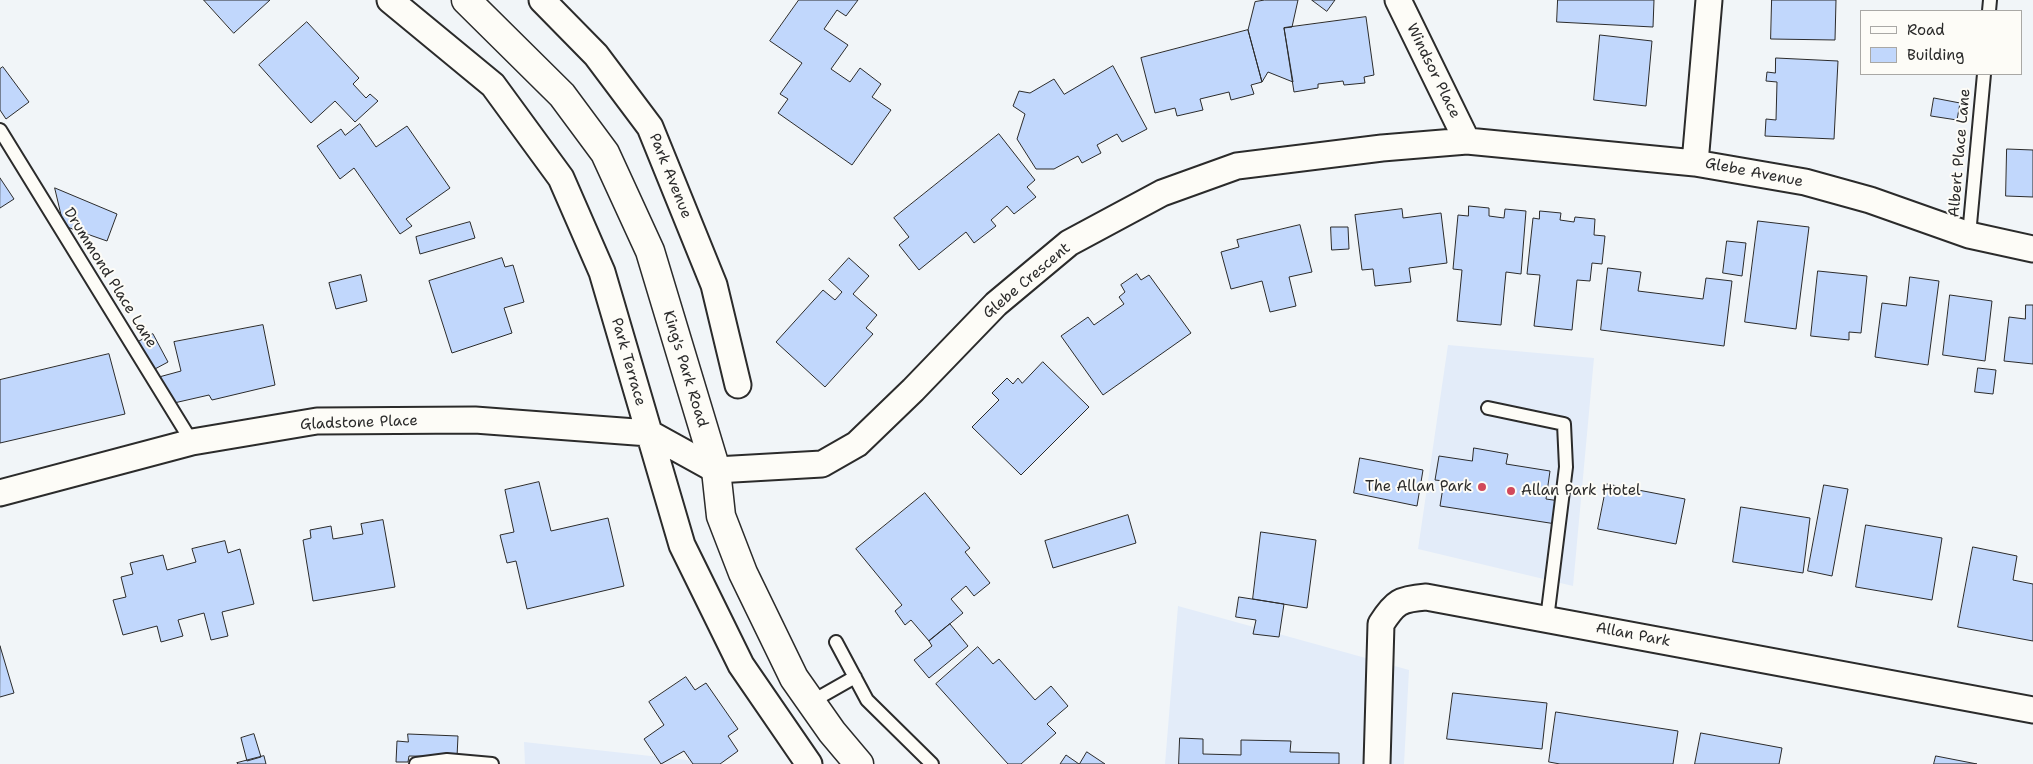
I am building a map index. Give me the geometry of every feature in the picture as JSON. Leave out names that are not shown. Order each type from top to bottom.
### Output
[{"type":"street","name":"Park Terrace","points":[[390,0],[493,85],[561,178],[602,272],[682,545],[741,666],[809,764]]},
{"type":"street","name":"King's Park Road","points":[[466,0],[562,95],[606,153],[650,252],[716,470],[721,516],[743,573],[794,678],[832,732],[859,764]]},
{"type":"street","name":"Park Avenue","points":[[542,0],[596,55],[650,127],[714,285],[738,385]]},
{"type":"street","name":"Windsor Place","points":[[1398,0],[1467,141]]},
{"type":"street","points":[[1695,162],[1709,0]]},
{"type":"street","name":"Glebe Crescent","points":[[716,470],[822,464],[857,444],[913,390],[996,304],[1070,243],[1162,193],[1237,166],[1382,148],[1467,141]]},
{"type":"street","name":"Glebe Avenue","points":[[1467,141],[1695,162],[1805,182],[1870,200],[1969,235],[2033,250]]},
{"type":"street","name":"Gladstone Place","points":[[0,493],[192,442],[316,421],[475,420],[649,433],[716,470]]},
{"type":"street","name":"Allan Park","points":[[1377,764],[1381,624],[1393,606],[1410,598],[1426,597],[2033,710]]},
{"type":"lane","name":"Albert Place Lane","points":[[1969,235],[1984,75]]},
{"type":"lane","name":"Drummond Place Lane","points":[[0,130],[192,442]]},
{"type":"lane","points":[[1488,408],[1564,424],[1566,467],[1547,619]]},
{"type":"lane","points":[[836,642],[867,700],[932,764]]},
{"type":"lane","points":[[811,702],[855,678]]},
{"type":"lane","points":[[416,764],[447,760],[492,764]]},
{"type":"shaded area","points":[[1448,345],[1594,358],[1573,586],[1418,549]]},
{"type":"shaded area","points":[[1178,606],[1409,670],[1404,764],[1165,764]]},
{"type":"shaded area","points":[[524,742],[723,764],[525,764]]},
{"type":"building","points":[[204,0],[270,0],[234,33]]},
{"type":"building","points":[[799,0],[858,0],[846,16],[837,10],[824,29],[848,45],[831,69],[850,82],[860,68],[881,84],[872,97],[891,110],[852,165],[778,113],[788,99],[780,94],[802,63],[770,41]]},
{"type":"building","points":[[1265,0],[1298,0],[1292,27],[1284,28],[1293,82],[1268,72],[1262,82],[1248,30],[1255,2]]},
{"type":"building","points":[[1312,0],[1335,0],[1327,11]]},
{"type":"building","points":[[1558,0],[1654,0],[1653,27],[1557,22]]},
{"type":"building","points":[[1772,0],[1836,0],[1835,40],[1771,39]]},
{"type":"building","points":[[1366,17],[1374,75],[1364,77],[1365,83],[1344,85],[1343,81],[1318,84],[1318,88],[1294,92],[1284,28]]},
{"type":"building","points":[[307,22],[359,78],[353,84],[366,98],[370,94],[378,101],[355,122],[335,101],[311,123],[259,65]]},
{"type":"building","points":[[1248,30],[1262,82],[1251,85],[1254,94],[1231,100],[1229,92],[1200,99],[1203,110],[1177,116],[1175,108],[1155,113],[1141,58]]},
{"type":"building","points":[[1600,35],[1652,41],[1646,106],[1594,100]]},
{"type":"building","points":[[1776,58],[1838,61],[1834,139],[1765,136],[1766,119],[1776,120],[1777,82],[1766,81],[1767,72],[1775,73]]},
{"type":"building","points":[[1113,66],[1147,129],[1122,142],[1117,134],[1097,145],[1101,153],[1082,163],[1078,156],[1054,169],[1036,169],[1017,139],[1025,114],[1013,106],[1019,91],[1030,93],[1054,79],[1064,94]]},
{"type":"building","points":[[3,67],[29,102],[6,119],[0,110],[0,69]]},
{"type":"building","points":[[1934,98],[1960,103],[1957,120],[1931,116]]},
{"type":"building","points":[[360,124],[376,147],[407,126],[450,188],[406,219],[412,226],[400,234],[354,168],[340,179],[317,146],[341,129],[345,135]]},
{"type":"building","points":[[999,134],[1035,180],[1027,187],[1036,197],[1014,214],[1007,206],[991,220],[996,226],[974,243],[966,232],[919,270],[899,245],[909,237],[894,218]]},
{"type":"building","points":[[2007,149],[2033,150],[2033,197],[2006,196]]},
{"type":"building","points":[[0,178],[14,199],[0,208]]},
{"type":"building","points":[[55,188],[117,214],[107,241],[64,226]]},
{"type":"building","points":[[1469,206],[1489,208],[1489,216],[1504,218],[1505,209],[1526,211],[1521,274],[1506,272],[1501,325],[1457,321],[1462,270],[1453,269],[1458,215],[1468,216]]},
{"type":"building","points":[[1402,209],[1403,218],[1441,213],[1447,263],[1409,268],[1411,282],[1375,286],[1373,269],[1362,270],[1355,215]]},
{"type":"building","points":[[1540,211],[1561,213],[1560,220],[1574,222],[1575,217],[1595,219],[1594,235],[1605,236],[1602,264],[1592,263],[1590,281],[1577,280],[1572,330],[1534,326],[1540,275],[1527,274],[1533,218],[1539,219]]},
{"type":"building","points":[[1758,221],[1809,227],[1796,329],[1745,322]]},
{"type":"building","points":[[470,222],[475,238],[420,254],[416,237]]},
{"type":"building","points":[[1300,225],[1312,272],[1289,277],[1296,306],[1270,312],[1262,281],[1231,289],[1221,252],[1239,247],[1237,240]]},
{"type":"building","points":[[1331,227],[1348,227],[1349,249],[1332,250]]},
{"type":"building","points":[[1727,241],[1746,243],[1742,276],[1723,273]]},
{"type":"building","points":[[502,258],[505,267],[513,265],[524,302],[504,308],[512,333],[452,353],[429,281]]},
{"type":"building","points":[[849,258],[869,276],[853,294],[877,315],[866,328],[873,334],[825,387],[776,342],[823,290],[835,300],[842,292],[829,280]]},
{"type":"building","points":[[1608,268],[1641,272],[1638,291],[1703,299],[1706,278],[1732,281],[1724,346],[1601,330]]},
{"type":"building","points":[[1818,271],[1867,276],[1861,333],[1849,332],[1849,340],[1811,336]]},
{"type":"building","points":[[1137,274],[1141,280],[1149,275],[1191,333],[1103,395],[1061,336],[1088,317],[1094,325],[1124,304],[1119,297],[1125,292],[1121,285]]},
{"type":"building","points":[[361,275],[367,301],[336,309],[329,283]]},
{"type":"building","points":[[1910,277],[1939,281],[1928,365],[1875,357],[1882,303],[1906,306]]},
{"type":"building","points":[[1950,295],[1992,301],[1985,361],[1943,355]]},
{"type":"building","points":[[2026,305],[2033,305],[2033,364],[2004,361],[2009,317],[2025,319]]},
{"type":"building","points":[[263,325],[275,385],[212,400],[209,395],[174,403],[159,377],[181,371],[174,342]]},
{"type":"building","points":[[153,334],[168,362],[153,370],[138,342]]},
{"type":"building","points":[[109,354],[125,414],[0,443],[0,380]]},
{"type":"building","points":[[1043,362],[1089,407],[1021,475],[972,427],[999,400],[992,393],[1007,378],[1013,384],[1018,378],[1022,383]]},
{"type":"building","points":[[1978,368],[1996,370],[1993,394],[1975,392]]},
{"type":"building","points":[[1474,448],[1508,454],[1506,464],[1550,471],[1546,499],[1560,501],[1556,524],[1440,506],[1444,481],[1435,480],[1439,456],[1472,461]]},
{"type":"building","points":[[1360,458],[1423,470],[1417,506],[1354,493]]},
{"type":"building","points":[[539,482],[551,531],[608,518],[624,586],[527,609],[516,561],[507,563],[500,535],[514,532],[505,490]]},
{"type":"building","points":[[1607,484],[1685,499],[1676,544],[1598,529]]},
{"type":"building","points":[[1824,485],[1848,489],[1832,576],[1808,571]]},
{"type":"building","points":[[925,493],[970,548],[965,552],[990,583],[974,596],[966,586],[951,599],[963,613],[929,641],[911,620],[905,625],[895,611],[902,605],[856,549]]},
{"type":"building","points":[[1741,507],[1810,518],[1803,573],[1733,562]]},
{"type":"building","points":[[1128,515],[1136,543],[1053,568],[1045,541]]},
{"type":"building","points":[[383,520],[395,587],[313,601],[303,540],[311,538],[310,530],[331,526],[333,539],[363,534],[361,524]]},
{"type":"building","points":[[1866,525],[1942,538],[1932,600],[1856,587]]},
{"type":"building","points":[[1261,532],[1316,540],[1307,608],[1253,599]]},
{"type":"building","points":[[225,541],[228,553],[240,549],[254,604],[222,612],[228,636],[211,640],[204,613],[178,620],[183,636],[161,642],[157,626],[123,635],[113,600],[126,597],[121,577],[133,574],[130,563],[163,555],[167,570],[196,562],[192,549]]},
{"type":"building","points":[[1973,547],[2017,556],[2013,580],[2033,584],[2033,641],[1958,627]]},
{"type":"building","points":[[1239,597],[1284,604],[1279,637],[1253,634],[1256,620],[1236,617]]},
{"type":"building","points":[[950,624],[968,646],[929,678],[914,660],[932,646],[929,641]]},
{"type":"building","points":[[0,646],[14,693],[0,697]]},
{"type":"building","points":[[978,647],[993,664],[999,659],[1035,700],[1051,686],[1068,706],[1047,724],[1056,733],[1021,764],[1008,764],[936,684]]},
{"type":"building","points":[[686,677],[695,690],[706,683],[738,729],[728,736],[738,751],[720,764],[693,764],[684,751],[661,764],[644,739],[664,725],[649,702]]},
{"type":"building","points":[[1453,693],[1547,703],[1542,749],[1447,739]]},
{"type":"building","points":[[1556,712],[1678,731],[1673,764],[1560,764],[1549,762]]},
{"type":"building","points":[[1701,733],[1782,748],[1779,764],[1695,764]]},
{"type":"building","points":[[254,734],[261,757],[247,761],[241,738]]},
{"type":"building","points":[[408,734],[458,736],[457,757],[409,756],[408,762],[396,762],[397,741],[408,742]]},
{"type":"building","points":[[1180,738],[1203,739],[1203,754],[1241,755],[1241,740],[1291,741],[1290,752],[1339,753],[1339,764],[1179,764]]},
{"type":"building","points":[[1087,752],[1105,764],[1079,764]]},
{"type":"building","points":[[1066,755],[1079,764],[1060,764]]},
{"type":"building","points":[[264,756],[266,764],[237,763]]},
{"type":"building","points":[[1936,756],[1977,764],[1934,764]]},
{"type":"place","name":"The Allan Park","points":[[1482,487]]},
{"type":"place","name":"Allan Park Hotel","points":[[1511,491]]}]
